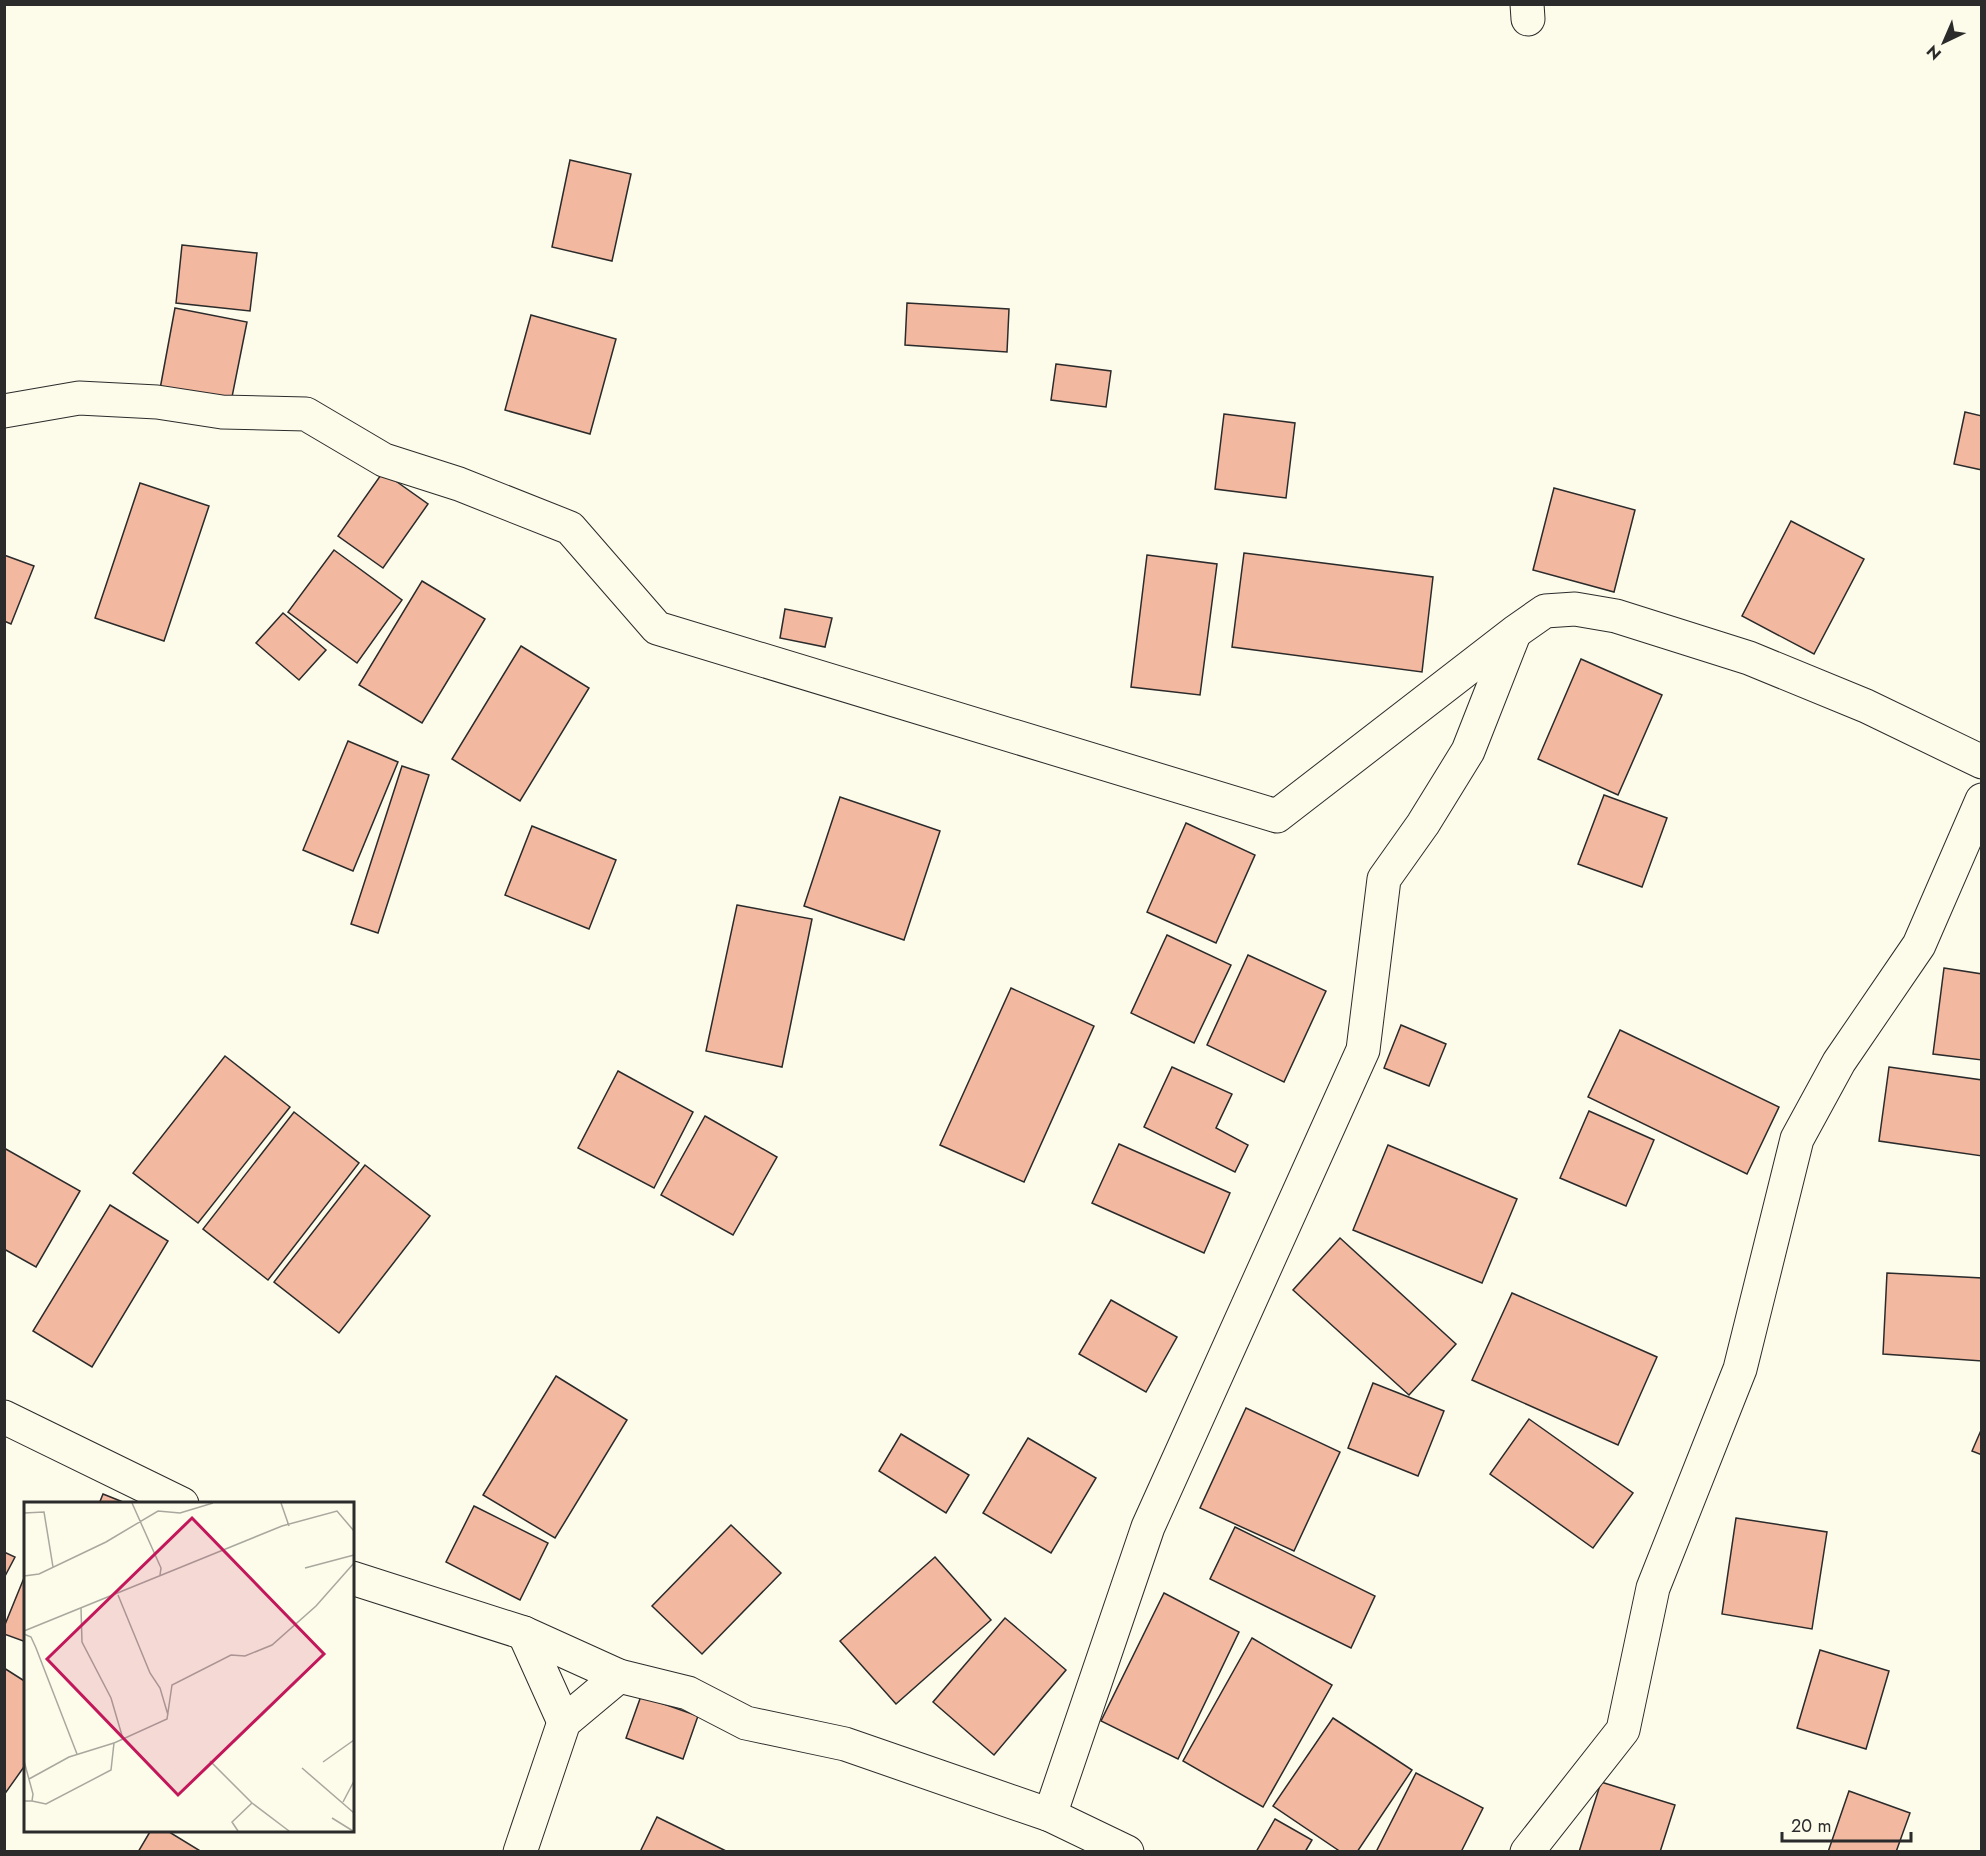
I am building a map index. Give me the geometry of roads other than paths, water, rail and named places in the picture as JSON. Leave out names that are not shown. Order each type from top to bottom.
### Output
[{"type":"street","points":[[4,411],[79,398],[157,402],[222,412],[306,414],[384,460],[459,484],[570,528],[657,628],[1277,816],[1545,611],[1575,609],[1616,616],[1760,662],[1866,706],[1982,762]]},
{"type":"street","points":[[1050,1815],[1148,1527],[1363,1050],[1384,879],[1423,824],[1468,751],[1515,632]]},
{"type":"street","points":[[1527,1851],[1623,1730],[1653,1588],[1740,1369],[1797,1139],[1839,1062],[1919,945],[1982,800]]},
{"type":"street","points":[[4,1417],[180,1502]]},
{"type":"street","points":[[354,1579],[524,1633],[619,1677],[688,1693],[746,1723],[845,1744],[1050,1815],[1127,1851]]},
{"type":"street","points":[[524,1633],[564,1722]]},
{"type":"street","points":[[520,1851],[564,1722],[619,1677]]}]
